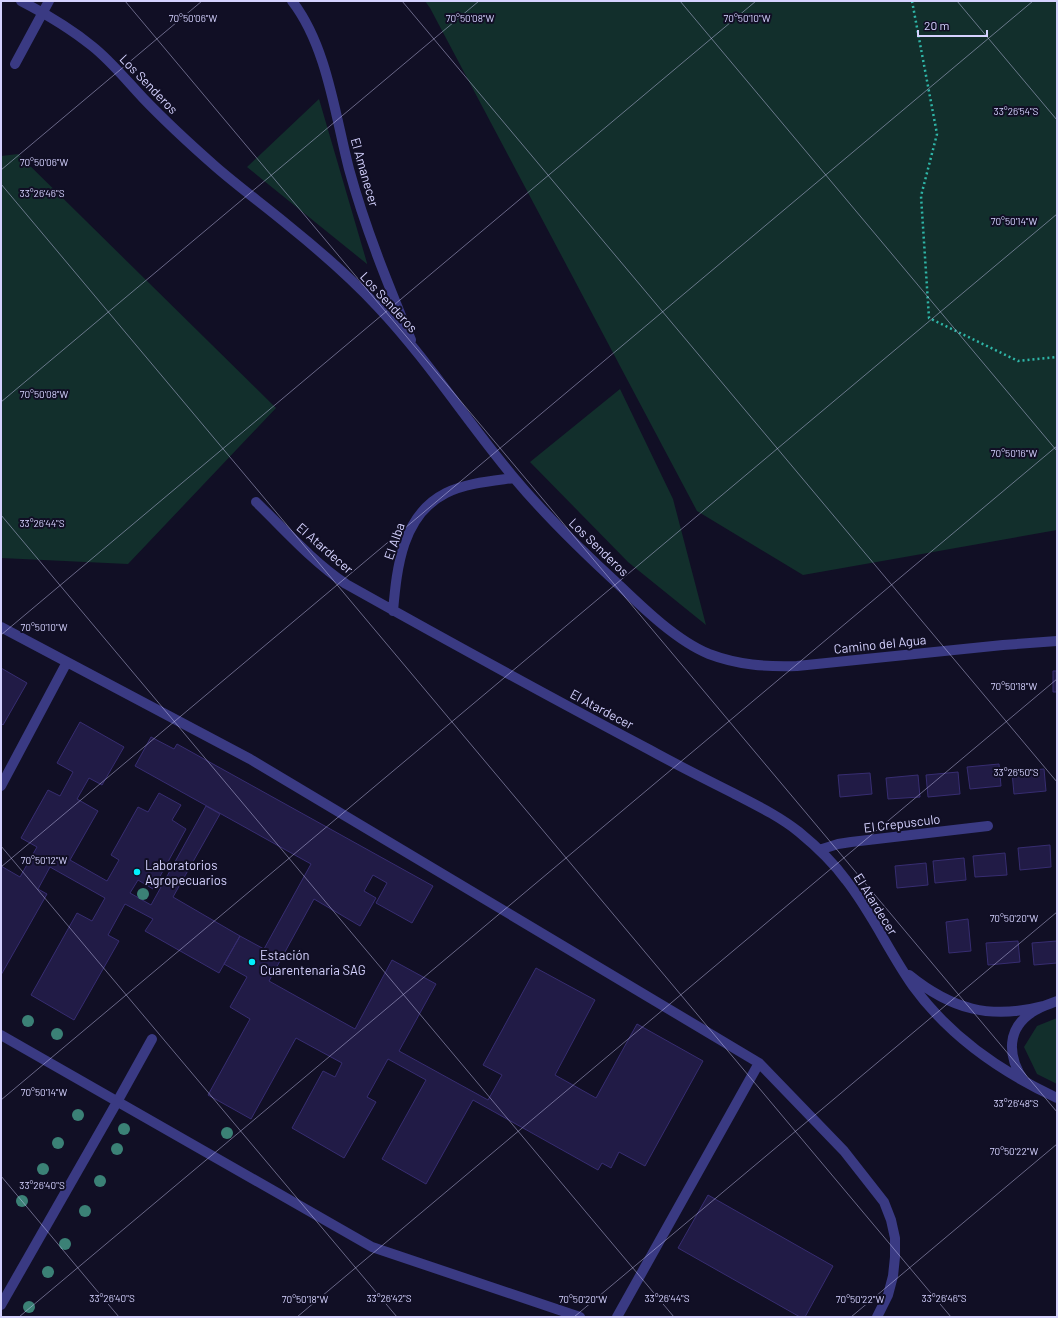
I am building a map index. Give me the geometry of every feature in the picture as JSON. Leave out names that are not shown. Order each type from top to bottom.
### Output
[{"type":"street","name":"Los Senderos","points":[[21,1],[64,25],[93,46],[211,163],[254,199],[289,225],[378,306],[514,478],[540,508],[632,597],[668,628],[687,642],[706,653]]},
{"type":"street","points":[[15,64],[49,1]]},
{"type":"street","name":"El Amanecer","points":[[292,1],[307,24],[323,62],[350,169],[366,223],[380,264],[415,351]]},
{"type":"street","name":"El Alba","points":[[393,610],[397,577],[409,531],[428,505],[437,498],[457,489],[489,481],[514,478]]},
{"type":"street","name":"El Atardecer","points":[[256,502],[313,558],[336,577],[393,610],[643,746],[768,811],[798,831],[834,864],[857,895],[892,954],[923,999],[950,1029],[995,1065],[1057,1098]]},
{"type":"street","points":[[1,627],[250,759],[759,1063],[844,1151],[884,1202],[891,1220],[895,1238],[895,1257],[893,1276],[888,1295],[877,1317]]},
{"type":"street","name":"Camino del Agua","points":[[706,653],[750,665],[773,667],[1057,641]]},
{"type":"street","points":[[1,786],[67,662]]},
{"type":"street","name":"El Crepusculo","points":[[820,850],[838,844],[988,826]]},
{"type":"street","name":"El Atardecer","points":[[903,970],[929,990],[964,1007],[979,1011],[995,1013],[1027,1010],[1057,1001]]},
{"type":"street","name":"El Atardecer","points":[[1024,1081],[1014,1063],[1012,1042],[1020,1023],[1027,1016],[1043,1006]]},
{"type":"street","points":[[1,1035],[372,1247],[580,1317]]},
{"type":"street","points":[[1,1306],[152,1040]]},
{"type":"street","points":[[617,1317],[759,1063]]},
{"type":"path","points":[[912,1],[937,134],[921,196],[929,318],[1018,360],[1057,357]]},
{"type":"green space","points":[[425,1],[1057,1],[1057,530],[803,575],[697,511]]},
{"type":"green space","points":[[319,99],[367,263],[367,264],[247,167]]},
{"type":"green space","points":[[18,154],[276,408],[128,564],[1,558],[1,156]]},
{"type":"green space","points":[[620,389],[673,499],[706,625],[628,562],[530,462]]},
{"type":"green space","points":[[1057,1018],[1057,1084],[1037,1074],[1024,1047],[1037,1026]]},
{"type":"building","points":[[1,668],[27,683],[3,725],[1,723]]},
{"type":"building","points":[[1053,671],[1057,671],[1057,692],[1053,692]]},
{"type":"building","name":"Laboratorios Agropecuarios","points":[[80,722],[124,747],[102,785],[89,778],[77,799],[98,811],[70,860],[107,881],[119,860],[111,855],[138,807],[148,812],[159,793],[181,805],[172,820],[186,829],[153,889],[138,880],[130,893],[151,905],[206,806],[220,814],[173,897],[240,936],[219,973],[145,931],[153,919],[125,904],[108,935],[119,941],[74,1020],[31,995],[77,913],[92,921],[105,898],[50,867],[38,889],[47,894],[1,975],[1,866],[20,877],[37,847],[21,838],[48,790],[60,796],[73,772],[57,763]]},
{"type":"building","name":"Estación Cuarentenaria SAG","points":[[151,737],[174,749],[177,744],[433,886],[412,923],[376,903],[387,883],[373,875],[364,891],[376,898],[360,926],[314,899],[269,981],[355,1029],[392,960],[436,984],[399,1051],[488,1100],[502,1075],[483,1065],[536,968],[595,1000],[555,1075],[596,1098],[637,1024],[703,1061],[645,1166],[619,1152],[611,1168],[602,1163],[598,1170],[473,1100],[426,1184],[382,1159],[426,1080],[388,1059],[367,1097],[376,1102],[344,1158],[292,1128],[323,1071],[335,1077],[342,1063],[296,1038],[251,1119],[208,1095],[250,1019],[230,1007],[247,977],[224,964],[240,936],[264,949],[311,864],[135,766]]},
{"type":"building","points":[[999,764],[1001,786],[970,789],[967,767]]},
{"type":"building","points":[[1044,769],[1046,791],[1014,794],[1012,772]]},
{"type":"building","points":[[958,772],[960,794],[928,797],[926,775]]},
{"type":"building","points":[[870,773],[872,794],[840,797],[838,775]]},
{"type":"building","points":[[918,775],[920,797],[888,799],[886,778]]},
{"type":"building","points":[[1050,845],[1051,867],[1020,870],[1018,848]]},
{"type":"building","points":[[1005,853],[1007,875],[975,877],[973,856]]},
{"type":"building","points":[[964,858],[966,880],[935,883],[933,861]]},
{"type":"building","points":[[926,863],[928,885],[897,888],[895,866]]},
{"type":"building","points":[[968,919],[971,951],[949,953],[946,922]]},
{"type":"building","points":[[1018,941],[1020,962],[988,965],[986,943]]},
{"type":"building","points":[[1057,941],[1057,963],[1034,965],[1032,943]]},
{"type":"building","points":[[708,1195],[833,1266],[805,1317],[800,1317],[678,1248]]},
{"type":"place","name":"Laboratorios Agropecuarios","points":[[137,872]]},
{"type":"place","name":"Estación Cuarentenaria SAG","points":[[252,962]]}]
